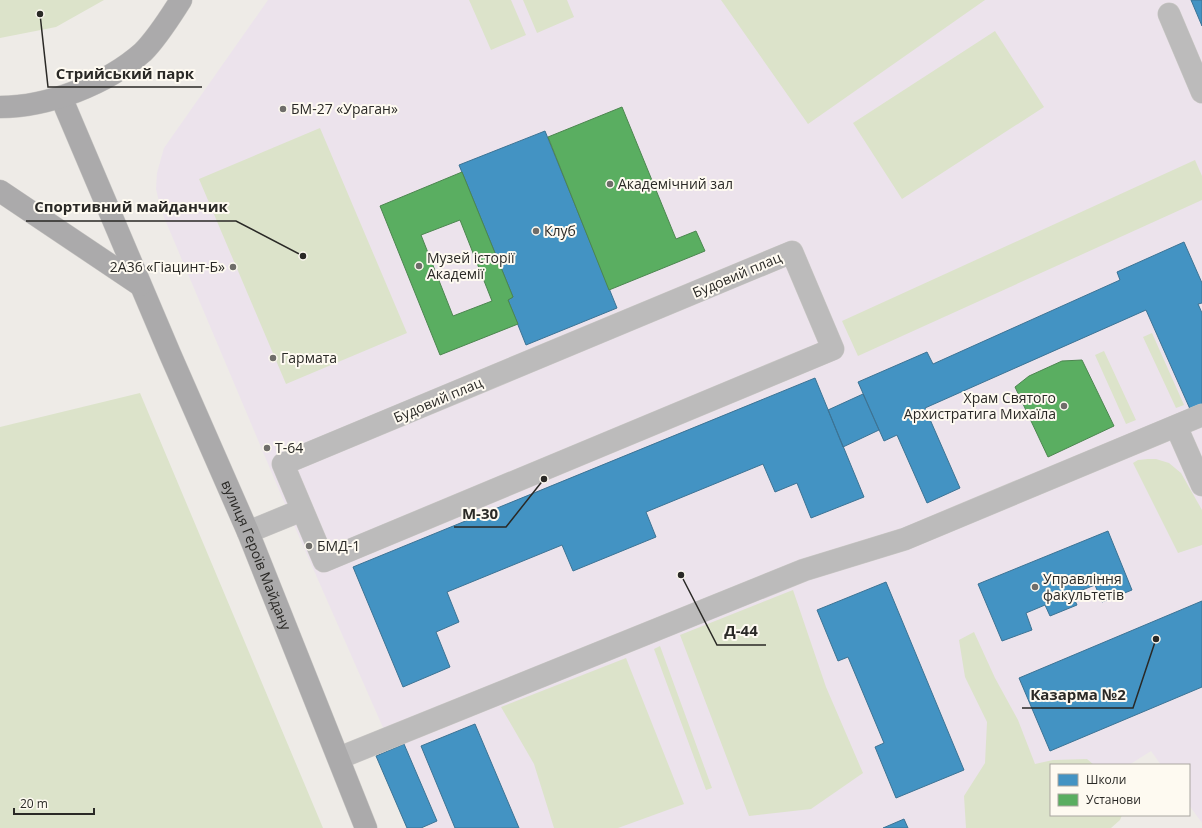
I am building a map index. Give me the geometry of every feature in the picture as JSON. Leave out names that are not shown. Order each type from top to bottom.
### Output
[{"type":"main road","points":[[0,107],[36,103],[61,97],[89,86],[113,74],[143,51],[164,27],[181,0]]},
{"type":"main road","name":"вулиця Героїв Майдану","points":[[61,97],[140,285],[248,532],[366,828]]},
{"type":"main road","points":[[0,190],[140,285]]},
{"type":"street","points":[[1169,14],[1202,92]]},
{"type":"street","name":"Будовий плац","points":[[792,252],[833,348],[324,561],[302,510],[283,464],[792,252]]},
{"type":"street","points":[[339,758],[804,570],[905,539],[1202,415]]},
{"type":"street","points":[[1176,426],[1202,485]]},
{"type":"street","points":[[248,532],[302,510]]},
{"type":"shaded area","points":[[268,0],[1202,0],[1202,823],[1190,806],[1190,764],[1160,764],[1151,751],[1131,764],[1050,764],[1050,768],[1026,828],[427,828],[426,826],[421,828],[407,828],[376,756],[391,749],[388,739],[290,516],[161,210],[156,189],[157,173],[164,148]]},
{"type":"green space","points":[[0,0],[104,0],[56,27],[0,38]]},
{"type":"green space","points":[[469,0],[511,0],[526,35],[491,50]]},
{"type":"green space","points":[[523,0],[567,0],[574,17],[537,33]]},
{"type":"green space","points":[[721,0],[985,0],[808,124]]},
{"type":"green space","points":[[995,31],[1044,107],[902,199],[853,123]]},
{"type":"green space","points":[[320,128],[407,333],[286,384],[199,179]]},
{"type":"green space","points":[[1195,160],[1202,176],[1202,200],[858,356],[842,321]]},
{"type":"green space","points":[[1152,333],[1184,405],[1176,408],[1143,337]]},
{"type":"green space","points":[[1104,351],[1136,420],[1126,424],[1095,355]]},
{"type":"green space","points":[[140,393],[323,828],[0,828],[0,427]]},
{"type":"green space","points":[[1156,459],[1169,463],[1181,473],[1202,510],[1202,545],[1178,553],[1133,463],[1138,460]]},
{"type":"green space","points":[[793,590],[826,687],[863,773],[811,809],[749,816],[680,635]]},
{"type":"green space","points":[[974,632],[995,678],[1018,720],[1035,764],[1053,760],[1087,759],[1093,764],[1050,764],[1050,816],[1122,816],[1120,820],[1111,828],[966,828],[964,796],[985,763],[987,722],[965,677],[959,640]]},
{"type":"green space","points":[[660,646],[712,788],[706,790],[654,649]]},
{"type":"green space","points":[[626,658],[684,804],[618,828],[554,828],[534,764],[501,707]]},
{"type":"building: Школи","points":[[1191,0],[1202,0],[1202,26]]},
{"type":"building: Школи","name":"Клуб","points":[[545,131],[617,308],[526,345],[508,300],[513,297],[459,165]]},
{"type":"building: Школи","points":[[1184,242],[1202,283],[1202,303],[1198,304],[1202,313],[1202,404],[1190,409],[1146,310],[925,408],[960,488],[927,503],[897,435],[884,441],[858,382],[927,352],[933,364],[1120,280],[1117,272]]},
{"type":"building: Школи","points":[[815,378],[864,497],[811,518],[797,483],[775,492],[763,464],[646,512],[656,537],[573,571],[562,545],[447,592],[459,622],[436,632],[450,667],[403,687],[353,567]]},
{"type":"building: Школи","points":[[863,394],[879,430],[843,447],[828,410]]},
{"type":"building: Школи","name":"Управління факультетів","points":[[1108,531],[1132,590],[1102,602],[1095,585],[1072,594],[1077,605],[1050,616],[1045,605],[1026,613],[1032,630],[1002,641],[978,584]]},
{"type":"building: Школи","points":[[886,582],[964,770],[896,798],[875,747],[884,743],[848,657],[838,661],[817,610]]},
{"type":"building: Школи","points":[[1202,601],[1202,687],[1050,751],[1019,678]]},
{"type":"building: Школи","points":[[475,724],[519,828],[455,828],[421,746]]},
{"type":"building: Школи","points":[[404,744],[437,821],[421,828],[407,828],[376,756]]},
{"type":"building: Школи","points":[[904,819],[908,828],[883,828]]},
{"type":"building: Установи","name":"Академічний зал","points":[[622,107],[676,239],[696,231],[705,251],[609,290],[548,137]]},
{"type":"building: Установи","name":"Музей історії Академії","points":[[462,172],[513,297],[508,300],[518,324],[440,355],[380,206]],"holes":[[[460,220],[492,301],[453,316],[421,235]]]},
{"type":"building: Установи","name":"Храм Святого Архистратига Михаїла","points":[[1082,360],[1114,426],[1048,457],[1015,387],[1029,376],[1062,361]]},
{"type":"place","name":"Стрийський парк","points":[[40,14]]},
{"type":"place","name":"БМ-27 «Ураган»","points":[[283,109]]},
{"type":"place","name":"Академічний зал","points":[[610,184]]},
{"type":"place","name":"Клуб","points":[[536,231]]},
{"type":"place","name":"Спортивний майданчик","points":[[303,256]]},
{"type":"place","name":"Музей історії Академії","points":[[419,266]]},
{"type":"place","name":"2А36 «Гіацинт-Б»","points":[[233,267]]},
{"type":"place","name":"Гармата","points":[[273,358]]},
{"type":"place","name":"Храм Святого Архистратига Михаїла","points":[[1064,406]]},
{"type":"place","name":"Т-64","points":[[267,448]]},
{"type":"place","name":"М-30","points":[[544,479]]},
{"type":"place","name":"БМД-1","points":[[309,546]]},
{"type":"place","name":"Д-44","points":[[681,575]]},
{"type":"place","name":"Управління факультетів","points":[[1035,587]]},
{"type":"place","name":"Казарма №2","points":[[1156,639]]}]
